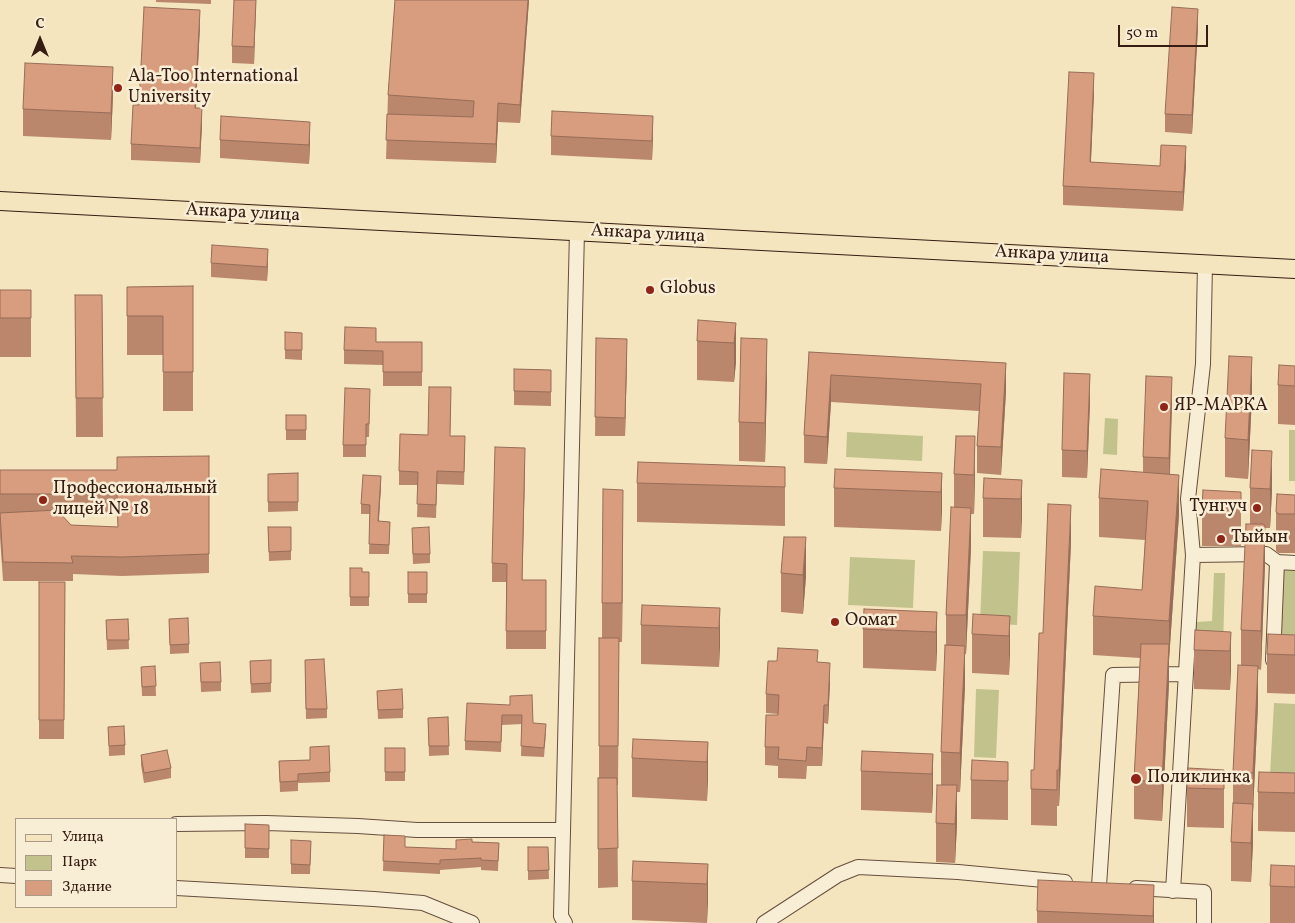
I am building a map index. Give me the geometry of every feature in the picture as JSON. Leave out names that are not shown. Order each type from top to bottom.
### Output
[{"type":"main road","name":"Анкара улица","points":[[0,201],[1295,269]]},
{"type":"street","points":[[565,923],[560,916],[577,231]]},
{"type":"street","points":[[1174,891],[1193,555],[1188,499],[1202,364],[1205,264]]},
{"type":"street","points":[[1193,555],[1266,554],[1277,562],[1295,564]]},
{"type":"street","points":[[1277,562],[1273,660],[1295,661]]},
{"type":"street","points":[[764,923],[838,876],[858,867],[977,874],[1094,885],[1113,675],[1186,674]]},
{"type":"street","points":[[178,824],[358,826],[417,830],[563,830]]},
{"type":"street","points":[[0,874],[15,876]]},
{"type":"street","points":[[178,888],[423,903],[472,923]]},
{"type":"street","points":[[1127,888],[1204,892],[1204,923]]},
{"type":"green space","points":[[1105,418],[1118,419],[1117,455],[1103,454]]},
{"type":"green space","points":[[1289,430],[1295,430],[1295,481],[1289,481]]},
{"type":"green space","points":[[847,432],[923,436],[922,461],[846,457]]},
{"type":"green space","points":[[983,551],[1020,552],[1017,625],[980,623]]},
{"type":"green space","points":[[850,557],[915,560],[913,608],[848,605]]},
{"type":"green space","points":[[1283,570],[1295,571],[1295,643],[1281,642]]},
{"type":"green space","points":[[1214,573],[1225,573],[1223,649],[1195,649],[1196,622],[1212,621]]},
{"type":"green space","points":[[976,689],[999,690],[996,758],[974,757]]},
{"type":"green space","points":[[1274,703],[1295,704],[1295,795],[1269,793]]},
{"type":"building","points":[[234,0],[256,0],[254,47],[232,46]]},
{"type":"building","points":[[395,0],[528,0],[520,105],[498,103],[496,144],[386,140],[387,114],[473,117],[474,101],[388,95]]},
{"type":"building","points":[[144,7],[200,10],[195,108],[202,108],[200,148],[131,144],[133,105],[139,105]]},
{"type":"building","points":[[1172,7],[1198,9],[1192,115],[1165,114]]},
{"type":"building","points":[[25,63],[113,67],[111,113],[23,109]]},
{"type":"building","points":[[1069,72],[1094,73],[1090,162],[1160,166],[1161,145],[1186,146],[1183,192],[1063,186]]},
{"type":"building","points":[[552,111],[653,116],[652,141],[551,136]]},
{"type":"building","points":[[221,116],[310,122],[309,145],[220,140]]},
{"type":"building","points":[[212,245],[268,249],[267,267],[211,263]]},
{"type":"building","points":[[193,286],[193,372],[163,372],[163,316],[127,316],[127,287]]},
{"type":"building","points":[[0,290],[31,290],[31,318],[0,318]]},
{"type":"building","points":[[75,295],[102,295],[103,398],[76,398]]},
{"type":"building","points":[[698,320],[736,323],[734,343],[697,341]]},
{"type":"building","points":[[345,327],[376,328],[376,342],[422,342],[422,372],[383,372],[383,351],[344,350]]},
{"type":"building","points":[[285,332],[302,333],[302,350],[285,350]]},
{"type":"building","points":[[596,338],[627,339],[625,418],[595,417]]},
{"type":"building","points":[[741,338],[767,339],[765,423],[739,422]]},
{"type":"building","points":[[809,352],[1006,363],[1001,447],[977,446],[981,384],[831,375],[827,437],[804,435]]},
{"type":"building","points":[[1229,356],[1252,357],[1248,440],[1225,438]]},
{"type":"building","points":[[1279,365],[1295,366],[1295,386],[1278,385]]},
{"type":"building","points":[[514,369],[551,370],[551,392],[514,391]]},
{"type":"building","points":[[1064,373],[1090,374],[1087,451],[1062,450]]},
{"type":"building","points":[[1146,376],[1172,377],[1169,458],[1143,457]]},
{"type":"building","points":[[429,387],[451,387],[450,436],[465,436],[464,472],[437,471],[436,505],[417,504],[418,472],[399,471],[400,434],[428,435]]},
{"type":"building","points":[[345,388],[370,389],[366,445],[343,445]]},
{"type":"building","points":[[286,415],[306,415],[306,430],[286,430]]},
{"type":"building","points":[[956,436],[975,436],[974,475],[954,474]]},
{"type":"building","points":[[495,447],[525,448],[522,580],[546,580],[546,631],[506,631],[507,564],[492,563]]},
{"type":"building","points":[[1252,450],[1272,451],[1270,489],[1250,488]]},
{"type":"building","points":[[209,456],[209,554],[122,557],[71,556],[73,563],[3,562],[0,513],[57,510],[71,525],[118,527],[117,494],[0,494],[0,470],[117,470],[117,457]]},
{"type":"building","points":[[638,462],[785,467],[785,487],[637,483]]},
{"type":"building","points":[[835,469],[942,473],[941,492],[834,488]]},
{"type":"building","points":[[1101,469],[1179,475],[1169,621],[1093,616],[1095,586],[1142,590],[1148,501],[1099,498]]},
{"type":"building","points":[[298,473],[298,502],[268,502],[268,474]]},
{"type":"building","points":[[363,475],[381,476],[378,521],[390,522],[389,545],[369,544],[370,505],[361,504]]},
{"type":"building","points":[[984,478],[1022,480],[1021,499],[983,498]]},
{"type":"building","points":[[603,489],[623,490],[622,603],[602,603]]},
{"type":"building","points":[[1203,490],[1241,492],[1241,507],[1202,507]]},
{"type":"building","points":[[1277,494],[1295,495],[1295,514],[1279,514],[1276,512]]},
{"type":"building","points":[[1048,504],[1071,505],[1057,790],[1031,789],[1031,770],[1034,770],[1039,633],[1043,633]]},
{"type":"building","points":[[951,507],[971,508],[966,615],[946,615]]},
{"type":"building","points":[[1246,524],[1263,524],[1265,526],[1261,631],[1241,630]]},
{"type":"building","points":[[268,527],[291,527],[291,551],[269,552]]},
{"type":"building","points":[[429,527],[430,554],[413,554],[412,528]]},
{"type":"building","points":[[784,537],[806,537],[803,575],[781,573]]},
{"type":"building","points":[[350,568],[362,568],[362,572],[369,572],[369,597],[350,597]]},
{"type":"building","points":[[408,572],[427,572],[427,594],[408,594]]},
{"type":"building","points":[[39,582],[65,582],[64,720],[39,720]]},
{"type":"building","points":[[642,605],[720,608],[719,628],[641,625]]},
{"type":"building","points":[[864,609],[937,612],[936,632],[863,629]]},
{"type":"building","points":[[973,614],[1010,616],[1009,636],[972,634]]},
{"type":"building","points":[[188,618],[189,644],[170,645],[169,619]]},
{"type":"building","points":[[128,619],[129,640],[107,640],[106,620]]},
{"type":"building","points":[[1195,630],[1231,632],[1230,651],[1194,650]]},
{"type":"building","points":[[1268,634],[1295,635],[1295,655],[1267,654]]},
{"type":"building","points":[[599,638],[619,638],[618,746],[599,746]]},
{"type":"building","points":[[1141,644],[1169,644],[1162,782],[1134,780]]},
{"type":"building","points":[[945,645],[965,646],[960,753],[941,752]]},
{"type":"building","points":[[778,648],[818,650],[817,662],[830,663],[828,705],[824,705],[822,748],[807,747],[806,761],[778,759],[779,747],[765,747],[766,715],[778,715],[779,695],[766,694],[768,661],[777,661]]},
{"type":"building","points":[[324,659],[327,709],[306,709],[305,660]]},
{"type":"building","points":[[271,660],[271,683],[251,684],[250,661]]},
{"type":"building","points":[[220,662],[221,682],[201,682],[200,663]]},
{"type":"building","points":[[1238,665],[1258,666],[1253,773],[1233,772]]},
{"type":"building","points":[[155,666],[156,686],[142,687],[141,667]]},
{"type":"building","points":[[402,689],[403,709],[378,710],[377,691]]},
{"type":"building","points":[[532,695],[533,723],[546,724],[544,748],[521,746],[522,715],[502,715],[501,742],[465,741],[467,703],[510,705],[510,696]]},
{"type":"building","points":[[448,717],[449,746],[429,746],[428,718]]},
{"type":"building","points":[[124,726],[125,745],[109,746],[108,727]]},
{"type":"building","points":[[633,739],[708,742],[707,762],[632,758]]},
{"type":"building","points":[[329,746],[330,772],[298,774],[298,781],[280,782],[279,761],[310,760],[310,747]]},
{"type":"building","points":[[385,748],[405,748],[405,772],[385,772]]},
{"type":"building","points":[[167,750],[171,768],[144,773],[141,755]]},
{"type":"building","points":[[862,751],[933,754],[932,774],[861,771]]},
{"type":"building","points":[[972,760],[1008,762],[1008,781],[971,780]]},
{"type":"building","points":[[1188,768],[1224,770],[1224,789],[1187,788]]},
{"type":"building","points":[[1259,772],[1295,773],[1295,793],[1258,792]]},
{"type":"building","points":[[598,778],[617,778],[618,848],[598,849]]},
{"type":"building","points":[[937,785],[957,785],[955,824],[936,823]]},
{"type":"building","points":[[1233,803],[1253,804],[1251,843],[1231,842]]},
{"type":"building","points":[[245,824],[269,825],[269,849],[245,848]]},
{"type":"building","points":[[384,835],[405,836],[405,847],[456,849],[456,840],[472,839],[472,842],[499,843],[498,861],[481,860],[481,858],[440,860],[440,864],[383,861]]},
{"type":"building","points":[[291,840],[311,841],[310,865],[291,864]]},
{"type":"building","points":[[528,847],[548,847],[549,870],[528,871]]},
{"type":"building","points":[[633,861],[708,864],[707,884],[632,881]]},
{"type":"building","points":[[1271,865],[1295,866],[1295,887],[1270,886]]},
{"type":"building","points":[[1038,880],[1154,885],[1153,916],[1037,911]]},
{"type":"place","name":"Ala-Too International University","points":[[118,88]]},
{"type":"place","name":"Globus","points":[[650,290]]},
{"type":"place","name":"ЯР-МАРКА","points":[[1164,407]]},
{"type":"place","name":"Профессиональный лицей № 18","points":[[43,500]]},
{"type":"place","name":"Тунгуч","points":[[1257,508]]},
{"type":"place","name":"Тыйын","points":[[1221,539]]},
{"type":"place","name":"Оомат","points":[[835,622]]},
{"type":"place","name":"Поликлинка","points":[[1136,779]]}]
